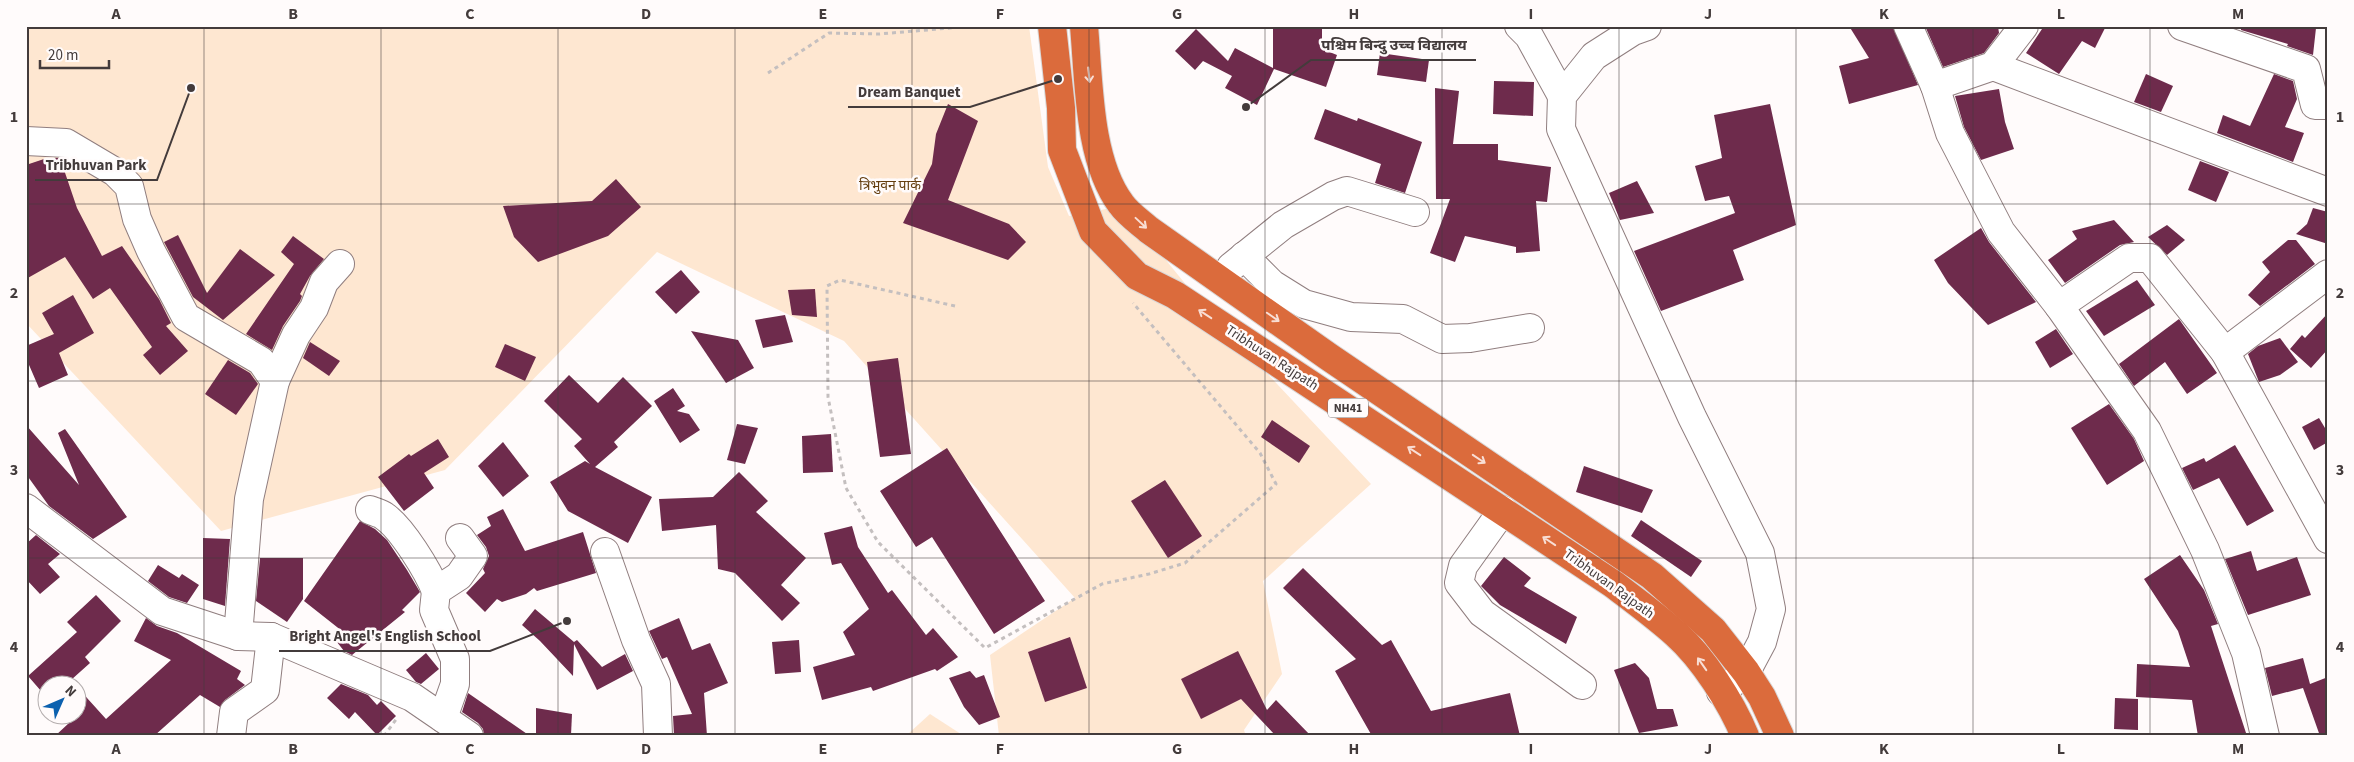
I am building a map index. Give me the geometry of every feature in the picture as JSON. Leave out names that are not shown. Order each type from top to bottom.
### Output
[{"type":"highway","name":"Tribhuvan Rajpath","points":[[1052,26],[1062,150],[1092,230],[1136,276],[1175,295],[1613,584],[1678,635],[1698,658],[1721,692],[1745,736]]},
{"type":"highway","name":"Tribhuvan Rajpath","points":[[1084,26],[1100,164],[1122,206],[1149,230],[1329,357],[1652,576],[1713,630],[1746,672],[1762,697],[1780,736]]},
{"type":"street","points":[[1519,26],[1529,36],[1562,96],[1560,129],[1692,417],[1760,554],[1771,609],[1762,642],[1746,672],[1721,692]]},
{"type":"street","points":[[1562,96],[1594,56],[1633,31],[1646,26]]},
{"type":"street","points":[[1908,26],[1936,86],[1950,133],[2001,232],[2059,306],[2147,431],[2205,550],[2246,653],[2265,736]]},
{"type":"street","points":[[1936,86],[1994,66],[2024,26]]},
{"type":"street","points":[[2182,26],[2306,69],[2314,104],[2328,106]]},
{"type":"street","points":[[1994,66],[2328,192]]},
{"type":"street","points":[[26,141],[66,143],[114,172],[129,186],[137,218],[151,251],[186,317],[261,361],[275,382]]},
{"type":"street","points":[[1221,280],[1234,264],[1283,225],[1333,196],[1347,191],[1415,212]]},
{"type":"street","points":[[1244,256],[1272,284],[1304,304],[1352,317],[1403,319],[1442,338],[1470,338],[1530,328]]},
{"type":"street","points":[[2059,306],[2129,258],[2150,258],[2225,352],[2328,539]]},
{"type":"street","points":[[238,636],[249,499],[275,382],[296,335],[314,308],[324,282],[340,264]]},
{"type":"street","points":[[2225,352],[2328,274]]},
{"type":"street","points":[[26,508],[162,611],[238,636],[271,637],[412,697],[469,736]]},
{"type":"street","points":[[370,510],[384,516],[401,533],[429,574],[436,590],[434,610],[455,659],[455,684],[443,718]]},
{"type":"street","points":[[1503,510],[1463,566],[1459,583],[1482,613],[1582,685]]},
{"type":"street","points":[[436,590],[459,576],[473,556],[460,538]]},
{"type":"street","points":[[605,552],[636,640],[656,684],[658,736]]},
{"type":"street","points":[[231,736],[234,712],[265,690],[271,637]]},
{"type":"path","points":[[768,73],[829,33],[880,34],[974,26]]},
{"type":"path","points":[[955,306],[840,280],[827,286],[828,397],[846,488],[866,523],[878,542],[985,648],[1102,584],[1149,574],[1185,563],[1276,484],[1260,453],[1131,301]]},
{"type":"green space","name":"त्रिभुवन पार्क","points":[[26,26],[1029,26],[1048,167],[1069,216],[1122,206],[1200,302],[1371,484],[1263,581],[1282,674],[1244,730],[1246,736],[999,736],[990,655],[1075,598],[844,341],[657,252],[445,470],[221,531],[26,323]]},
{"type":"green space","points":[[930,714],[964,736],[909,736],[908,734]]},
{"type":"building","points":[[1273,26],[1322,26],[1322,49],[1337,55],[1326,87],[1274,69],[1257,105],[1225,88],[1232,76],[1203,61],[1195,70],[1175,51],[1196,29],[1228,61],[1235,48],[1273,68]]},
{"type":"building","points":[[1849,26],[1893,26],[1918,85],[1849,104],[1839,66],[1869,58]]},
{"type":"building","points":[[1925,26],[1998,26],[1999,33],[1984,53],[1943,67]]},
{"type":"building","points":[[2044,26],[2106,26],[2095,48],[2082,41],[2059,74],[2026,53]]},
{"type":"building","points":[[2241,26],[2316,28],[2313,55],[2287,46],[2288,44],[2241,30]]},
{"type":"building","points":[[1380,53],[1429,60],[1426,82],[1377,75]]},
{"type":"building","points":[[2146,74],[2173,86],[2161,112],[2134,102]]},
{"type":"building","points":[[2274,74],[2293,81],[2297,99],[2285,127],[2304,133],[2293,162],[2217,133],[2223,115],[2250,126]]},
{"type":"building","points":[[1494,81],[1534,82],[1533,116],[1493,114]]},
{"type":"building","points":[[1435,88],[1459,91],[1453,144],[1498,144],[1498,160],[1551,167],[1547,202],[1536,201],[1540,251],[1516,253],[1516,247],[1465,236],[1455,262],[1430,253],[1450,199],[1436,199]]},
{"type":"building","points":[[1999,89],[2005,122],[2014,149],[1981,160],[1964,127],[1955,96]]},
{"type":"building","points":[[948,104],[978,121],[948,200],[1009,224],[1026,242],[1008,260],[903,223],[932,164],[936,134]]},
{"type":"building","points":[[1770,104],[1796,225],[1733,250],[1744,280],[1661,311],[1634,251],[1735,213],[1729,196],[1705,201],[1695,166],[1722,158],[1714,115]]},
{"type":"building","points":[[1325,109],[1357,121],[1358,118],[1422,142],[1405,193],[1375,183],[1381,164],[1314,139]]},
{"type":"building","points":[[47,158],[60,158],[77,208],[102,256],[122,246],[159,299],[171,323],[166,326],[188,351],[160,375],[143,355],[152,347],[110,288],[93,299],[65,257],[26,279],[26,165]]},
{"type":"building","points":[[2200,161],[2229,172],[2216,202],[2188,190]]},
{"type":"building","points":[[616,179],[641,207],[608,236],[538,262],[514,237],[503,206],[592,201]]},
{"type":"building","points":[[1637,181],[1654,213],[1620,220],[1609,193]]},
{"type":"building","points":[[2313,208],[2328,212],[2328,244],[2296,234],[2307,224]]},
{"type":"building","points":[[2114,220],[2134,242],[2120,245],[2065,283],[2048,260],[2077,239],[2072,231]]},
{"type":"building","points":[[2167,225],[2185,240],[2167,255],[2148,237]]},
{"type":"building","points":[[1981,228],[1989,242],[2036,302],[1988,325],[1948,283],[1934,260]]},
{"type":"building","points":[[178,235],[207,293],[240,249],[275,275],[223,320],[193,297],[164,242]]},
{"type":"building","points":[[293,236],[324,259],[310,276],[300,294],[302,296],[300,301],[283,326],[272,350],[246,334],[294,264],[281,252]]},
{"type":"building","points":[[2288,240],[2296,240],[2315,264],[2260,306],[2248,295],[2270,272],[2262,262]]},
{"type":"building","points":[[681,270],[700,292],[676,314],[655,292]]},
{"type":"building","points":[[2137,280],[2155,305],[2104,336],[2086,311]]},
{"type":"building","points":[[815,289],[817,317],[792,315],[788,290]]},
{"type":"building","points":[[73,295],[94,333],[59,353],[68,375],[39,388],[26,358],[26,346],[54,334],[42,313]]},
{"type":"building","points":[[2328,313],[2328,349],[2311,368],[2290,349],[2302,335],[2305,338]]},
{"type":"building","points":[[785,315],[793,342],[763,348],[755,320]]},
{"type":"building","points":[[2179,319],[2217,373],[2187,394],[2165,362],[2134,386],[2119,364]]},
{"type":"building","points":[[2056,329],[2073,354],[2050,368],[2035,342]]},
{"type":"building","points":[[691,331],[738,340],[754,368],[726,383]]},
{"type":"building","points":[[2280,338],[2298,362],[2280,375],[2259,382],[2248,354],[2258,346]]},
{"type":"building","points":[[310,342],[340,361],[329,376],[303,358]]},
{"type":"building","points":[[505,344],[536,357],[525,381],[495,367]]},
{"type":"building","points":[[898,358],[911,454],[880,457],[867,362]]},
{"type":"building","points":[[228,360],[250,373],[258,384],[236,415],[205,394]]},
{"type":"building","points":[[569,375],[598,403],[623,377],[652,406],[614,442],[618,447],[595,467],[652,497],[628,543],[568,511],[550,482],[585,461],[590,464],[574,446],[582,439],[544,401]]},
{"type":"building","points":[[673,388],[685,406],[677,411],[689,414],[700,430],[680,443],[654,401]]},
{"type":"building","points":[[2109,404],[2134,439],[2144,461],[2107,485],[2071,428]]},
{"type":"building","points":[[2319,418],[2328,433],[2328,442],[2314,450],[2302,427]]},
{"type":"building","points":[[1272,420],[1310,446],[1299,463],[1261,437]]},
{"type":"building","points":[[737,424],[758,428],[745,464],[727,460]]},
{"type":"building","points":[[26,425],[79,485],[58,433],[65,429],[127,517],[93,539],[49,506],[26,474]]},
{"type":"building","points":[[831,434],[833,472],[803,473],[802,436]]},
{"type":"building","points":[[438,439],[449,457],[424,473],[434,488],[404,511],[378,477],[409,454],[411,456]]},
{"type":"building","points":[[503,442],[529,476],[503,497],[478,466]]},
{"type":"building","points":[[2235,445],[2274,511],[2247,526],[2219,478],[2193,490],[2182,468],[2204,458],[2206,462]]},
{"type":"building","points":[[947,448],[1045,601],[994,634],[932,537],[916,547],[880,491]]},
{"type":"building","points":[[1584,466],[1653,490],[1642,513],[1576,492]]},
{"type":"building","points":[[739,472],[768,501],[756,512],[806,558],[781,585],[800,603],[782,621],[735,573],[718,569],[716,525],[662,531],[659,499],[713,497]]},
{"type":"building","points":[[1165,480],[1202,536],[1168,558],[1131,501]]},
{"type":"building","points":[[503,509],[525,551],[583,532],[596,573],[537,591],[534,588],[526,594],[502,602],[497,599],[485,612],[466,593],[485,573],[483,569],[489,556],[486,547],[477,535],[491,526],[487,517]]},
{"type":"building","points":[[1641,520],[1702,561],[1691,577],[1631,536]]},
{"type":"building","points":[[360,521],[375,529],[387,540],[420,592],[402,610],[405,612],[352,655],[344,651],[333,637],[342,631],[304,601]]},
{"type":"building","points":[[852,526],[858,547],[888,593],[892,590],[926,635],[933,628],[958,657],[937,671],[935,669],[873,691],[871,687],[822,700],[813,667],[855,655],[843,632],[869,609],[841,563],[832,565],[824,533]]},
{"type":"building","points":[[36,535],[60,554],[48,564],[60,577],[40,594],[26,579],[26,544]]},
{"type":"building","points":[[203,538],[230,539],[225,606],[203,599]]},
{"type":"building","points":[[2251,551],[2257,571],[2297,557],[2311,595],[2248,615],[2225,559]]},
{"type":"building","points":[[2180,555],[2204,590],[2218,624],[2211,626],[2247,736],[2198,736],[2192,700],[2136,697],[2137,664],[2190,667],[2178,631],[2144,579]]},
{"type":"building","points":[[1504,557],[1531,578],[1524,586],[1577,617],[1566,644],[1500,605],[1481,586]]},
{"type":"building","points":[[260,558],[303,558],[303,599],[287,622],[256,601]]},
{"type":"building","points":[[158,565],[179,578],[182,574],[199,585],[187,603],[169,597],[148,581]]},
{"type":"building","points":[[1303,568],[1382,645],[1391,640],[1431,711],[1510,693],[1520,736],[1372,736],[1335,671],[1356,659],[1283,588]]},
{"type":"building","points":[[96,595],[121,621],[85,657],[90,663],[78,674],[38,674],[38,688],[28,676],[77,632],[67,622]]},
{"type":"building","points":[[535,609],[574,642],[577,640],[602,667],[625,654],[633,671],[597,690],[574,644],[573,676],[522,625]]},
{"type":"building","points":[[146,618],[157,626],[177,633],[241,671],[237,679],[245,685],[225,700],[220,707],[200,695],[154,736],[55,736],[68,724],[88,724],[88,699],[106,719],[171,660],[134,641]]},
{"type":"building","points":[[679,618],[692,650],[710,643],[728,683],[704,693],[707,736],[674,736],[673,716],[692,714],[667,657],[662,659],[649,631]]},
{"type":"building","points":[[1070,637],[1087,688],[1045,702],[1028,652]]},
{"type":"building","points":[[799,640],[801,672],[775,674],[772,642]]},
{"type":"building","points":[[1238,651],[1267,710],[1276,700],[1311,736],[1276,736],[1241,699],[1201,719],[1181,679]]},
{"type":"building","points":[[426,653],[439,669],[421,684],[416,682],[406,670]]},
{"type":"building","points":[[2303,658],[2310,684],[2328,677],[2328,736],[2320,736],[2303,688],[2272,696],[2265,668]]},
{"type":"building","points":[[1635,663],[1649,678],[1657,709],[1673,709],[1678,726],[1639,733],[1614,670]]},
{"type":"building","points":[[970,671],[976,678],[984,675],[1000,717],[979,725],[964,707],[949,678]]},
{"type":"building","points":[[341,684],[368,695],[377,705],[381,701],[396,716],[377,735],[355,712],[349,719],[327,698]]},
{"type":"building","points":[[468,693],[530,736],[484,736],[483,729],[478,723],[462,712]]},
{"type":"building","points":[[2115,698],[2138,699],[2138,730],[2114,729]]},
{"type":"building","points":[[536,708],[572,714],[571,735],[536,734]]},
{"type":"place","name":"Dream Banquet","points":[[1058,79]]},
{"type":"place","name":"Tribhuvan Park","points":[[191,88]]},
{"type":"place","name":"पश्चिम बिन्दु उच्च विद्यालय","points":[[1246,107]]},
{"type":"place","name":"Bright Angel's English School","points":[[567,621]]}]
